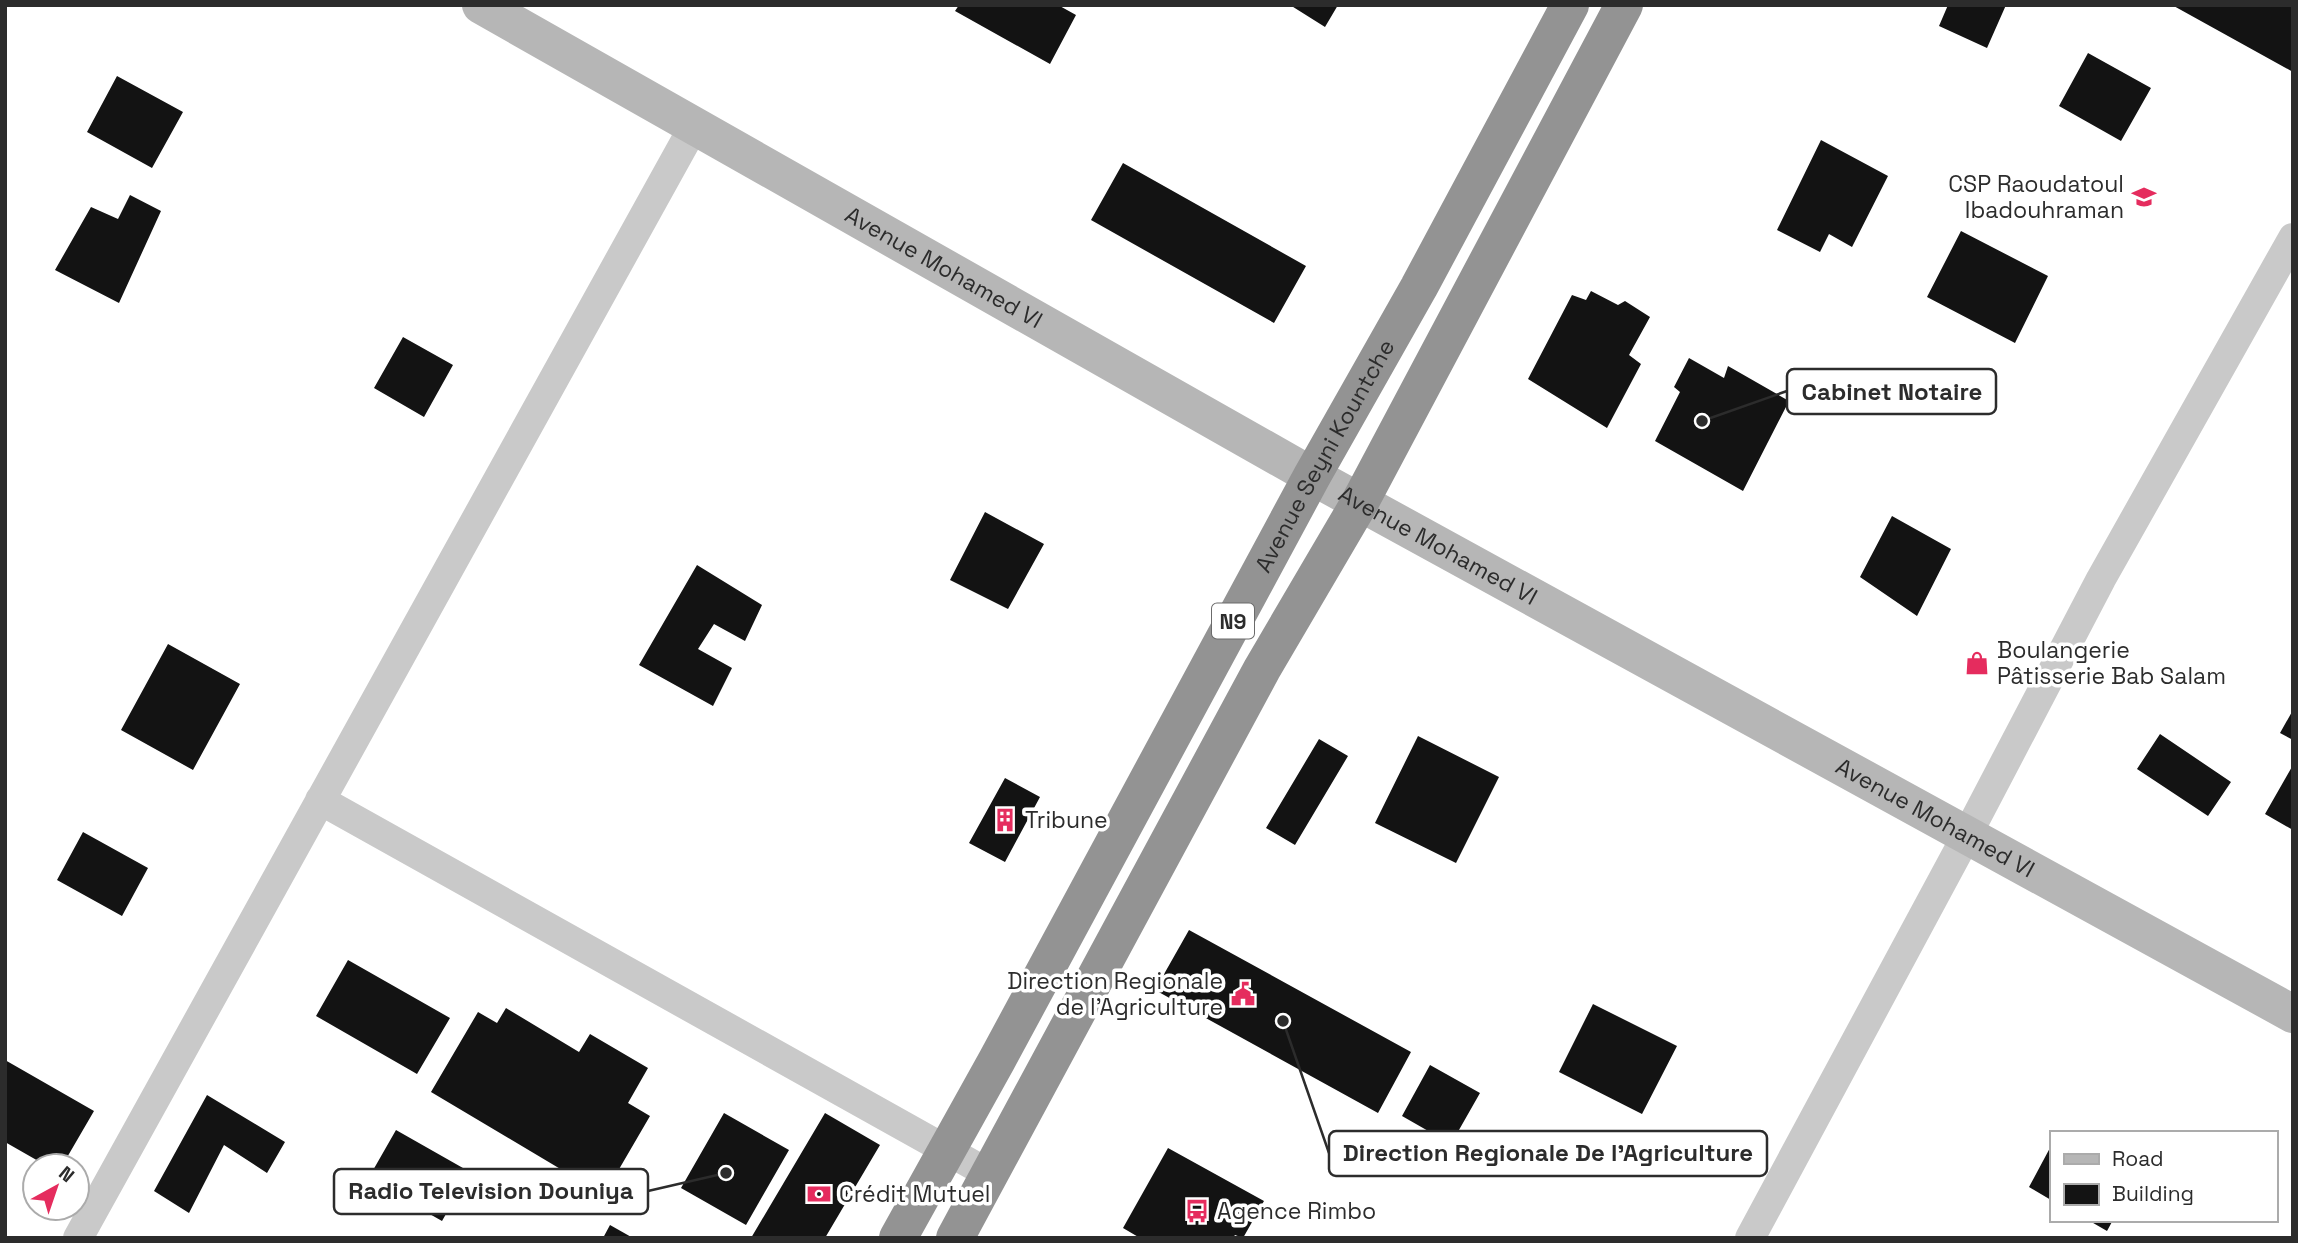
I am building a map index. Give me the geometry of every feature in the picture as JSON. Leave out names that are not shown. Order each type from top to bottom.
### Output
[{"type":"highway","name":"Avenue Seyni Kountche","points":[[898,1238],[1312,476],[1419,287],[1570,5]]},
{"type":"highway","name":"N9","points":[[955,1238],[1262,669],[1360,502],[1624,5]]},
{"type":"highway","points":[[1526,89],[1565,114]]},
{"type":"street","name":"Avenue Mohamed VI","points":[[481,5],[1312,476],[2293,1014]]},
{"type":"street","points":[[78,1238],[694,126]]},
{"type":"street","points":[[1750,1238],[2101,579],[2293,238]]},
{"type":"street","points":[[320,800],[991,1175]]},
{"type":"building","points":[[959,5],[1058,5],[1076,15],[1050,64],[955,11]]},
{"type":"building","points":[[1290,5],[1338,5],[1325,27]]},
{"type":"building","points":[[1948,5],[2006,5],[1987,48],[1939,26]]},
{"type":"building","points":[[2172,5],[2293,5],[2293,72]]},
{"type":"building","points":[[2088,53],[2151,88],[2121,141],[2059,106]]},
{"type":"building","points":[[117,76],[183,112],[152,168],[87,132]]},
{"type":"building","points":[[1821,140],[1888,176],[1852,247],[1829,234],[1820,252],[1777,230]]},
{"type":"building","points":[[1123,163],[1306,266],[1274,323],[1091,220]]},
{"type":"building","points":[[130,195],[161,211],[119,303],[55,270],[91,207],[118,219]]},
{"type":"building","points":[[1961,231],[2048,276],[2015,343],[1927,297]]},
{"type":"building","points":[[1591,291],[1618,305],[1625,301],[1650,317],[1629,355],[1641,364],[1607,428],[1528,379],[1572,295],[1586,300]]},
{"type":"building","points":[[403,337],[453,365],[424,417],[374,388]]},
{"type":"building","points":[[1689,358],[1724,378],[1728,366],[1789,401],[1743,491],[1655,441],[1680,392],[1674,387]]},
{"type":"building","points":[[985,512],[1044,544],[1008,609],[950,580]]},
{"type":"building","points":[[1892,516],[1951,549],[1917,616],[1860,577]]},
{"type":"building","points":[[697,565],[762,605],[745,641],[714,624],[698,649],[732,668],[713,706],[639,665]]},
{"type":"building","points":[[168,644],[240,684],[193,770],[121,730]]},
{"type":"building","points":[[2293,710],[2293,740],[2280,733]]},
{"type":"building","points":[[2160,734],[2231,782],[2208,816],[2137,769]]},
{"type":"building","points":[[1418,736],[1499,777],[1456,863],[1375,823]]},
{"type":"building","points":[[1319,739],[1348,756],[1295,845],[1266,828]]},
{"type":"building","points":[[2293,765],[2293,830],[2265,814]]},
{"type":"building","name":"Tribune","points":[[1005,778],[1040,797],[1005,862],[969,843]]},
{"type":"building","points":[[83,832],[148,868],[122,916],[57,880]]},
{"type":"building","name":"Direction Regionale de l'Agriculture","points":[[1189,930],[1411,1052],[1378,1113],[1155,990]]},
{"type":"building","points":[[348,960],[450,1018],[417,1074],[316,1016]]},
{"type":"building","points":[[1593,1004],[1677,1046],[1642,1114],[1559,1072]]},
{"type":"building","points":[[506,1008],[579,1052],[590,1034],[648,1068],[628,1103],[650,1116],[604,1195],[431,1092],[478,1012],[497,1023]]},
{"type":"building","points":[[5,1060],[94,1111],[70,1152],[22,1152],[5,1142]]},
{"type":"building","points":[[1430,1065],[1480,1093],[1451,1144],[1402,1116]]},
{"type":"building","points":[[207,1095],[285,1142],[267,1173],[224,1145],[189,1213],[154,1191]]},
{"type":"building","points":[[724,1113],[789,1150],[746,1225],[681,1188]]},
{"type":"building","points":[[825,1113],[880,1145],[825,1238],[751,1238]]},
{"type":"building","points":[[396,1130],[470,1172],[442,1221],[368,1179]]},
{"type":"building","points":[[1168,1148],[1264,1201],[1243,1238],[1235,1235],[1233,1238],[1140,1238],[1123,1228]]},
{"type":"building","points":[[2050,1148],[2050,1199],[2029,1187]]},
{"type":"building","points":[[2091,1222],[2112,1222],[2107,1231]]},
{"type":"building","points":[[610,1225],[633,1238],[603,1238]]},
{"type":"place","name":"CSP Raoudatoul Ibadouhraman","points":[[2144,197]]},
{"type":"place","name":"Cabinet Notaire","points":[[1702,421]]},
{"type":"place","name":"Boulangerie Pâtisserie Bab Salam","points":[[1977,663]]},
{"type":"place","name":"Tribune","points":[[1005,820]]},
{"type":"place","name":"Direction Regionale de l'Agriculture","points":[[1243,994]]},
{"type":"place","name":"Direction Regionale De l'Agriculture","points":[[1283,1021]]},
{"type":"place","name":"Radio Television Douniya","points":[[726,1173]]},
{"type":"place","name":"Crédit Mutuel","points":[[819,1194]]},
{"type":"place","name":"Agence Rimbo","points":[[1197,1211]]}]
